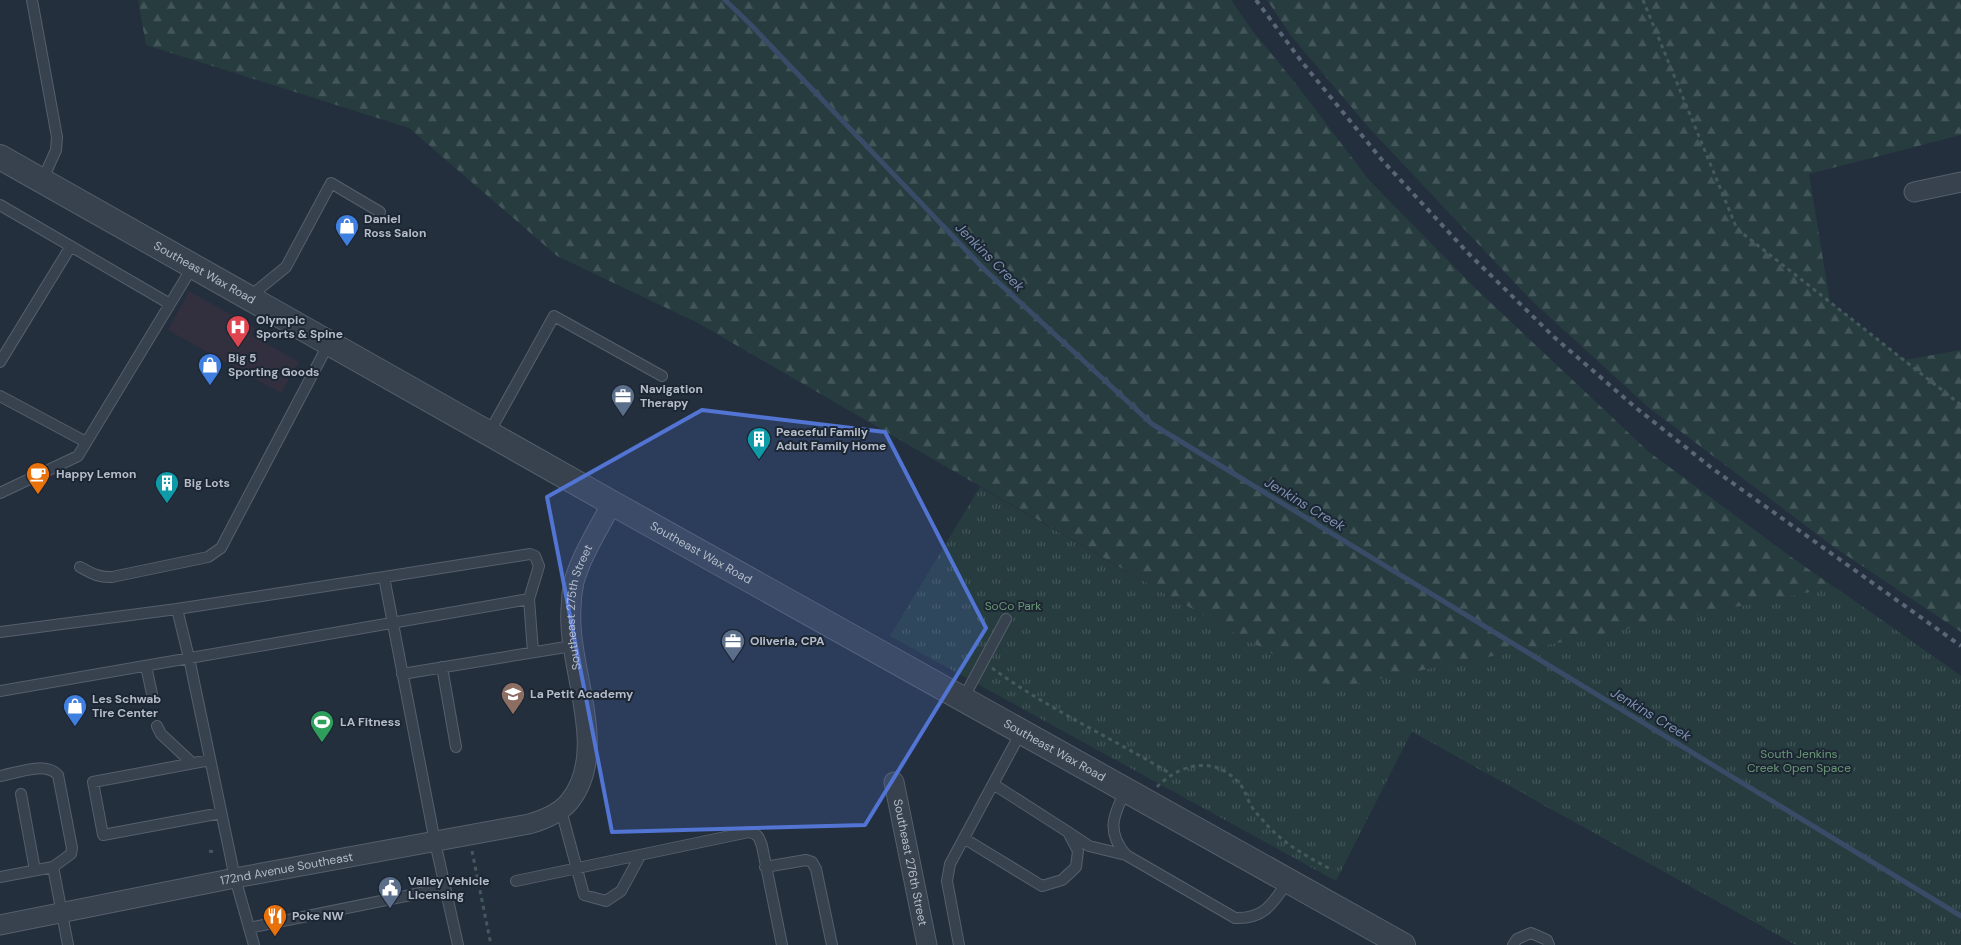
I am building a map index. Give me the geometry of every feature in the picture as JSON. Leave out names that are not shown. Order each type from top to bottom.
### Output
[{"type":"street","name":"Southeast Wax Road","points":[[0,157],[612,503],[1403,945]]},
{"type":"street","points":[[1914,192],[1961,182]]},
{"type":"street","name":"Southeast 275th Street","points":[[565,806],[579,785],[586,768],[588,748],[586,725],[572,646],[571,610],[574,583],[612,503]]},
{"type":"street","name":"Southeast 276th Street","points":[[894,782],[927,945]]},
{"type":"street","name":"172nd Avenue Southeast","points":[[0,925],[235,878],[529,824],[546,819],[565,806]]},
{"type":"lane","points":[[32,0],[57,137],[56,150],[42,181]]},
{"type":"lane","points":[[248,297],[286,267],[332,183],[380,212]]},
{"type":"lane","points":[[0,205],[170,304]]},
{"type":"lane","points":[[0,362],[70,246]]},
{"type":"lane","points":[[0,493],[78,456],[193,266]]},
{"type":"lane","points":[[489,433],[554,316],[662,376]]},
{"type":"lane","points":[[80,566],[93,575],[104,578],[112,577],[208,557],[221,548],[329,343]]},
{"type":"lane","points":[[0,396],[86,442]]},
{"type":"lane","points":[[0,632],[177,609],[530,554],[535,556],[539,566],[529,599],[532,652]]},
{"type":"lane","points":[[384,577],[435,842],[458,945]]},
{"type":"lane","points":[[0,691],[529,599]]},
{"type":"lane","points":[[177,609],[235,878],[254,945]]},
{"type":"lane","points":[[963,699],[1006,619]]},
{"type":"lane","points":[[402,674],[572,646]]},
{"type":"lane","points":[[146,666],[152,694]]},
{"type":"lane","points":[[442,668],[456,747]]},
{"type":"lane","points":[[157,726],[161,734],[192,763]]},
{"type":"lane","points":[[959,945],[947,880],[950,864],[1021,732]]},
{"type":"lane","points":[[210,760],[93,782],[103,835],[221,813]]},
{"type":"lane","points":[[0,776],[46,767],[54,770],[58,775],[72,848],[71,854],[53,867],[0,877]]},
{"type":"lane","points":[[993,784],[1088,846],[1126,855],[1235,918],[1245,918],[1270,907],[1288,880]]},
{"type":"lane","points":[[1126,790],[1114,814],[1117,844],[1126,855]]},
{"type":"lane","points":[[21,794],[35,870]]},
{"type":"lane","points":[[565,806],[576,869],[584,895],[606,901],[622,891],[640,856]]},
{"type":"lane","points":[[516,881],[749,832],[755,833],[759,838],[782,945]]},
{"type":"lane","points":[[965,839],[1042,886],[1062,880],[1076,867],[1078,851],[1068,832]]},
{"type":"lane","points":[[765,867],[806,860],[812,862],[816,869],[832,945]]},
{"type":"lane","points":[[53,867],[68,945]]},
{"type":"lane","points":[[249,928],[445,888]]},
{"type":"lane","points":[[1512,945],[1517,939],[1531,933],[1547,940],[1548,945]]},
{"type":"path","points":[[1643,0],[1737,230],[1961,406]]},
{"type":"path","points":[[983,661],[1036,698],[1172,774]]},
{"type":"path","points":[[1147,802],[1157,786],[1182,769],[1206,764],[1224,770],[1239,783],[1257,813],[1276,834],[1301,853],[1332,870]]},
{"type":"path","points":[[209,851],[214,852]]},
{"type":"path","points":[[471,851],[491,945]]},
{"type":"highlighted area","points":[[702,410],[885,432],[986,628],[865,825],[612,832],[547,497]]},
{"type":"shaded area","name":"Olympic Sports & Spine","points":[[189,291],[255,328],[251,335],[299,362],[281,393],[168,330]]},
{"type":"green space","points":[[138,0],[1231,0],[1252,30],[1369,180],[1475,288],[1649,452],[1794,559],[1961,676],[1961,945],[1796,945],[1218,624],[698,323],[557,256],[409,128],[146,45]]},
{"type":"green space","points":[[1267,0],[1961,0],[1961,135],[1809,174],[1830,302],[1904,360],[1961,350],[1961,632],[1834,547],[1648,407],[1532,301],[1370,129],[1292,37]]},
{"type":"green space","name":"South Jenkins Creek Open Space","points":[[980,487],[1218,624],[1334,688],[1835,587],[1961,676],[1961,945],[1796,945],[1412,731],[1336,881],[890,636]]},
{"type":"waterway","name":"Jenkins Creek","points":[[725,0],[986,271],[1152,424],[1961,916]]},
{"type":"railway","points":[[1256,0],[1302,62],[1382,160],[1468,253],[1554,337],[1635,407],[1713,469],[1961,646]]},
{"type":"place","name":"Daniel Ross Salon","points":[[347,247]]},
{"type":"place","name":"Olympic Sports & Spine","points":[[238,348]]},
{"type":"place","name":"Big 5 Sporting Goods","points":[[210,386]]},
{"type":"place","name":"Navigation Therapy","points":[[623,417]]},
{"type":"place","name":"Peaceful Family Adult Family Home","points":[[759,460]]},
{"type":"place","name":"Happy Lemon","points":[[38,495]]},
{"type":"place","name":"Big Lots","points":[[167,504]]},
{"type":"place","name":"Oliveria, CPA","points":[[733,662]]},
{"type":"place","name":"La Petit Academy","points":[[513,715]]},
{"type":"place","name":"Les Schwab Tire Center","points":[[75,727]]},
{"type":"place","name":"LA Fitness","points":[[322,743]]},
{"type":"place","name":"Valley Vehicle Licensing","points":[[390,909]]},
{"type":"place","name":"Poke NW","points":[[275,937]]},
{"type":"park label","name":"SoCo Park","points":[[1013,606]]}]
